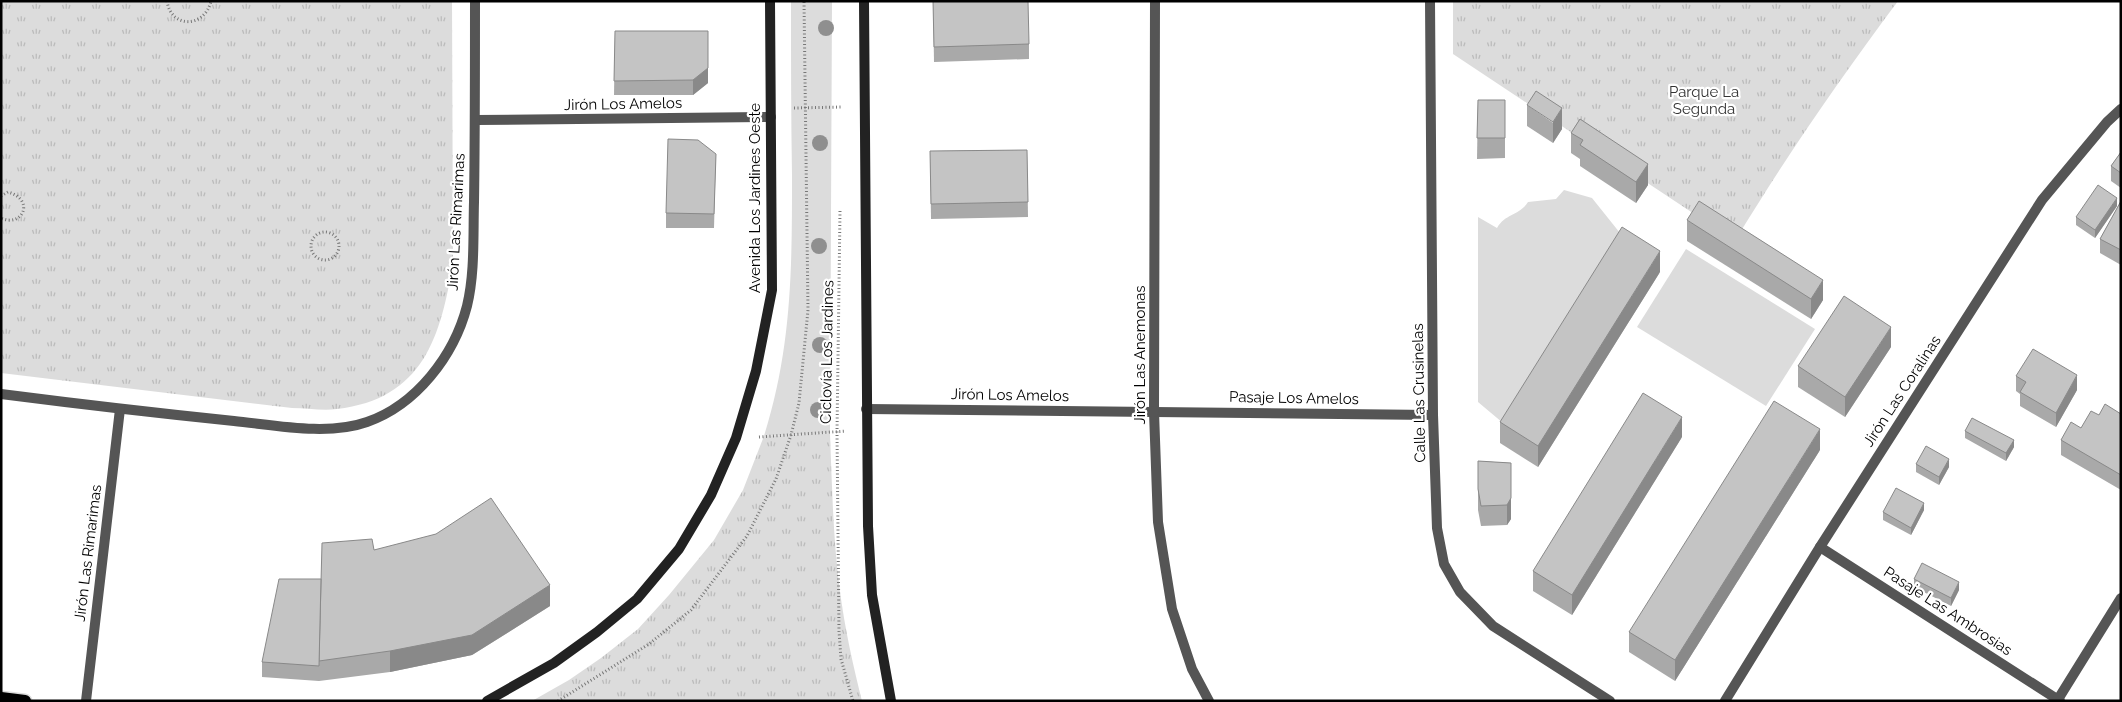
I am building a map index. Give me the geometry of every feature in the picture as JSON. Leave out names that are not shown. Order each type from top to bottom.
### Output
[{"type":"main road","name":"Avenida Los Jardines Oeste","points":[[487,701],[554,663],[597,632],[637,599],[678,549],[712,495],[736,438],[756,371],[772,290],[770,1]]},
{"type":"main road","points":[[864,1],[868,526],[872,596],[890,701]]},
{"type":"main road","points":[[1,698],[25,701]]},
{"type":"street","name":"Jirón Las Rimarimas","points":[[1,394],[292,427],[336,429],[367,422],[393,408],[418,390],[439,366],[454,341],[467,306],[472,263],[476,120],[475,1]]},
{"type":"street","name":"Jirón Las Anemonas","points":[[1155,1],[1154,412],[1158,522],[1172,610],[1192,669],[1209,701]]},
{"type":"street","name":"Calle Las Crusinelas","points":[[1430,1],[1433,415],[1437,528],[1444,564],[1460,592],[1493,626],[1610,701]]},
{"type":"street","name":"Jirón Las Coralinas","points":[[1725,701],[1820,546],[2042,200],[2107,122],[2121,109]]},
{"type":"street","name":"Jirón Los Amelos","points":[[476,120],[771,112]]},
{"type":"street","name":"Jirón Las Rimarimas","points":[[86,701],[120,409]]},
{"type":"street","name":"Jirón Los Amelos","points":[[866,409],[1154,412]]},
{"type":"street","name":"Pasaje Los Amelos","points":[[1154,412],[1433,415]]},
{"type":"street","name":"Pasaje Las Ambrosias","points":[[1820,546],[2058,700]]},
{"type":"street","points":[[2058,700],[2121,598]]},
{"type":"path","points":[[167,1],[168,8],[174,16],[182,21],[191,22],[201,18],[207,12],[211,1]]},
{"type":"path","points":[[841,97],[841,117]]},
{"type":"path","points":[[771,112],[841,107],[864,109]]},
{"type":"path","points":[[1,196],[8,192],[19,195],[24,202],[24,209],[21,216],[14,220],[1,218]]},
{"type":"path","name":"Ciclovía Los Jardines","points":[[840,205],[837,432],[839,631],[841,659],[853,701]]},
{"type":"path","points":[[325,232],[333,234],[338,242],[338,250],[333,258],[324,260],[316,257],[311,250],[311,241],[317,234],[325,232]]},
{"type":"path","points":[[736,438],[866,430]]},
{"type":"green space","points":[[1,1],[452,1],[453,262],[442,315],[434,339],[423,360],[408,378],[390,392],[366,403],[326,410],[292,408],[1,373]]},
{"type":"green space","points":[[791,1],[832,1],[830,433],[764,436],[780,371],[789,307],[791,275]]},
{"type":"green space","name":"Parque La Segunda","points":[[1453,1],[1898,1],[1773,179],[1735,241],[1453,54]]},
{"type":"green space","points":[[1564,190],[1592,198],[1624,238],[1503,423],[1478,402],[1478,217],[1497,228],[1504,220],[1521,210],[1528,202],[1556,199]]},
{"type":"green space","points":[[1686,249],[1815,329],[1766,406],[1637,327]]},
{"type":"green space","points":[[830,433],[834,532],[840,592],[844,620],[862,701],[532,701],[569,680],[601,658],[638,629],[669,595],[714,540],[743,490],[764,436]]},
{"type":"building","points":[[933,1],[1028,1],[1029,44],[934,47]]},
{"type":"building","points":[[615,31],[708,31],[708,68],[693,80],[614,81]]},
{"type":"building","points":[[1536,91],[1562,108],[1553,122],[1527,105]]},
{"type":"building","points":[[1478,100],[1505,100],[1505,138],[1477,138]]},
{"type":"building","points":[[1580,119],[1648,164],[1636,182],[1580,145],[1583,140],[1571,133]]},
{"type":"building","points":[[668,139],[698,140],[716,154],[714,214],[666,213]]},
{"type":"building","points":[[1027,150],[1028,202],[931,204],[930,151]]},
{"type":"building","points":[[2121,152],[2121,173],[2111,166]]},
{"type":"building","points":[[2098,185],[2117,198],[2095,230],[2076,217]]},
{"type":"building","points":[[1699,201],[1823,280],[1811,299],[1687,220]]},
{"type":"building","points":[[2121,201],[2121,250],[2100,239]]},
{"type":"building","points":[[1622,227],[1660,251],[1538,446],[1500,422]]},
{"type":"building","points":[[1844,296],[1891,327],[1845,397],[1798,366]]},
{"type":"building","points":[[2033,349],[2077,375],[2056,413],[2020,392],[2026,382],[2016,376]]},
{"type":"building","points":[[1643,393],[1682,417],[1572,595],[1533,571]]},
{"type":"building","points":[[1774,401],[1820,429],[1675,660],[1629,632]]},
{"type":"building","points":[[2105,404],[2121,414],[2121,475],[2061,440],[2071,422],[2081,428],[2091,411],[2099,415]]},
{"type":"building","points":[[1972,418],[2014,440],[2006,453],[1965,431]]},
{"type":"building","points":[[1926,446],[1949,459],[1939,477],[1916,464]]},
{"type":"building","points":[[1478,461],[1511,463],[1511,498],[1507,505],[1481,506],[1478,489]]},
{"type":"building","points":[[1896,488],[1924,503],[1911,528],[1883,512]]},
{"type":"building","points":[[491,498],[550,585],[472,635],[390,651],[319,661],[322,543],[372,539],[374,550],[436,534]]},
{"type":"building","points":[[1922,563],[1959,582],[1951,598],[1914,579]]},
{"type":"building","points":[[279,579],[321,579],[319,666],[262,662]]}]
